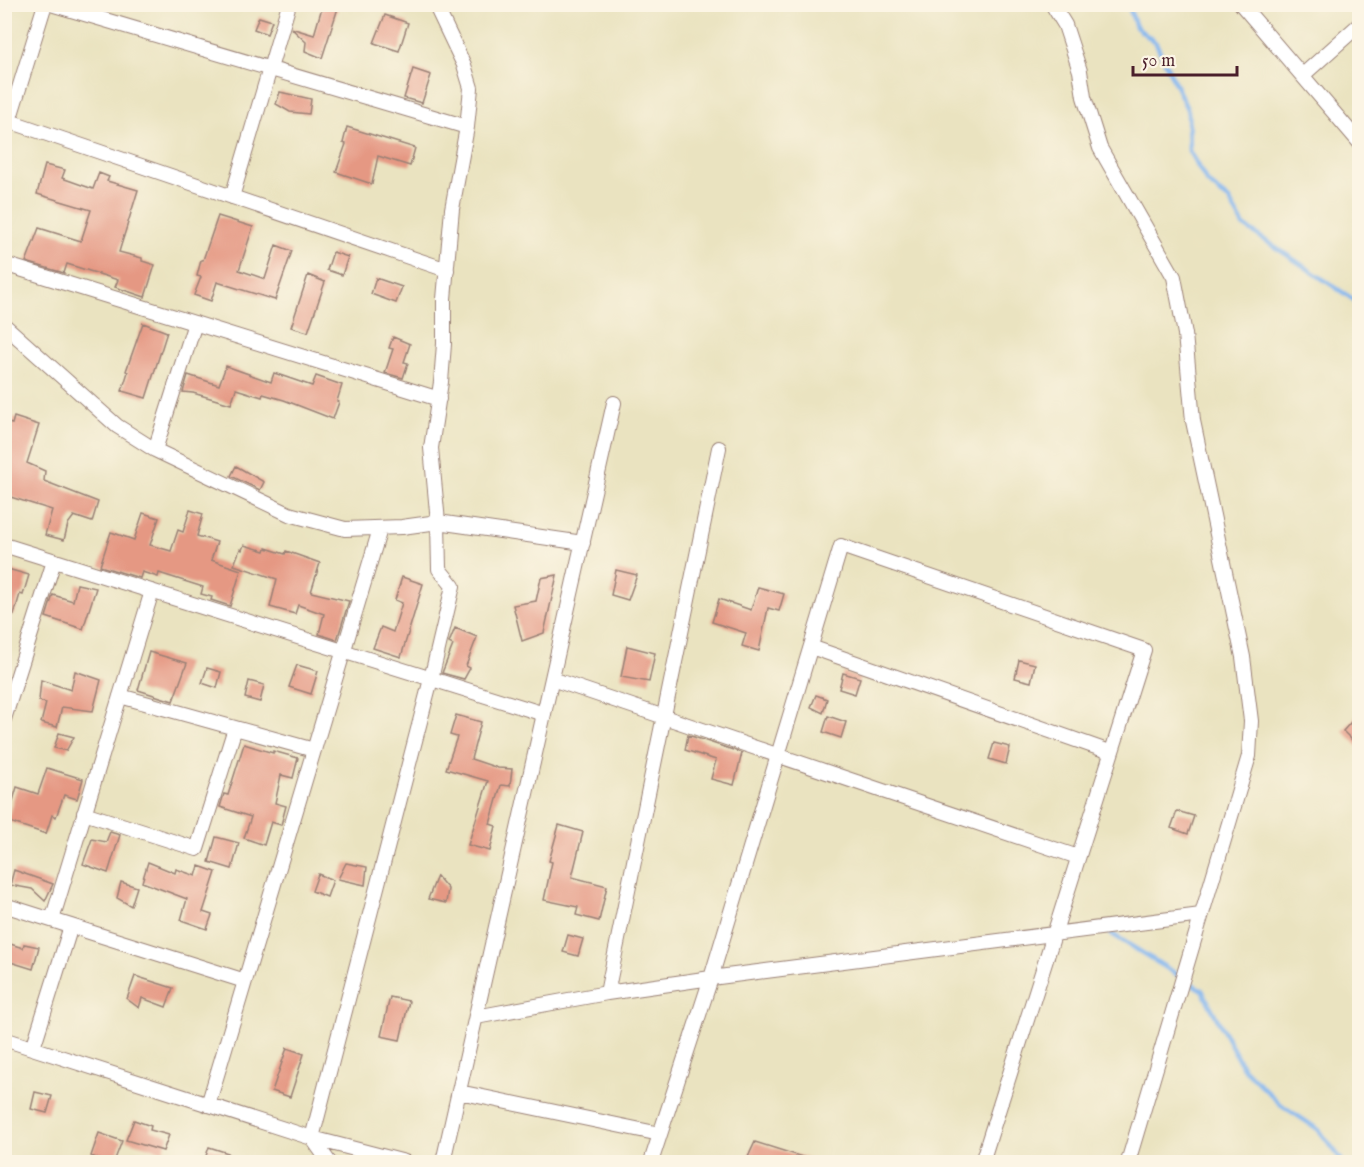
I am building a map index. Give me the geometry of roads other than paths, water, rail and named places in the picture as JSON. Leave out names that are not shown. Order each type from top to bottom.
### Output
[{"type":"street","points":[[45,4],[7,122],[447,270]]},
{"type":"street","points":[[51,4],[467,128]]},
{"type":"street","points":[[232,197],[289,4]]},
{"type":"street","points":[[329,1162],[312,1138],[453,586],[439,569],[438,522],[430,448],[439,399],[444,344],[444,299],[452,210],[471,97],[470,81],[436,7],[422,4]]},
{"type":"street","points":[[1052,4],[1065,25],[1080,71],[1084,98],[1100,148],[1174,277],[1185,334],[1192,421],[1243,657],[1251,722],[1249,756],[1128,1162]]},
{"type":"street","points":[[1241,4],[1359,142]]},
{"type":"street","points":[[1303,75],[1359,24]]},
{"type":"street","points":[[4,264],[439,399]]},
{"type":"street","points":[[155,450],[195,323]]},
{"type":"street","points":[[4,325],[108,419],[155,450],[290,514],[345,529],[380,529],[438,522],[583,543]]},
{"type":"street","points":[[443,1162],[614,403]]},
{"type":"street","points":[[607,993],[719,448]]},
{"type":"street","points":[[208,1105],[380,529]]},
{"type":"street","points":[[4,545],[544,714]]},
{"type":"street","points":[[651,1162],[711,978],[841,546],[1144,650],[982,1162]]},
{"type":"street","points":[[4,719],[54,561]]},
{"type":"street","points":[[52,920],[152,591]]},
{"type":"street","points":[[811,647],[1110,752]]},
{"type":"street","points":[[552,679],[1078,857]]},
{"type":"street","points":[[120,696],[314,750]]},
{"type":"street","points":[[84,813],[197,849],[235,728]]},
{"type":"street","points":[[4,905],[245,981]]},
{"type":"street","points":[[476,1017],[607,993],[711,978],[1202,915]]},
{"type":"street","points":[[33,1048],[71,926]]},
{"type":"street","points":[[4,1039],[312,1138],[405,1162]]},
{"type":"street","points":[[459,1092],[660,1134]]},
{"type":"waterway","points":[[1128,4],[1136,27],[1156,43],[1188,111],[1189,151],[1207,182],[1229,200],[1244,226],[1360,304]]},
{"type":"waterway","points":[[1107,931],[1202,990],[1243,1068],[1280,1104],[1319,1130],[1343,1162]]}]
